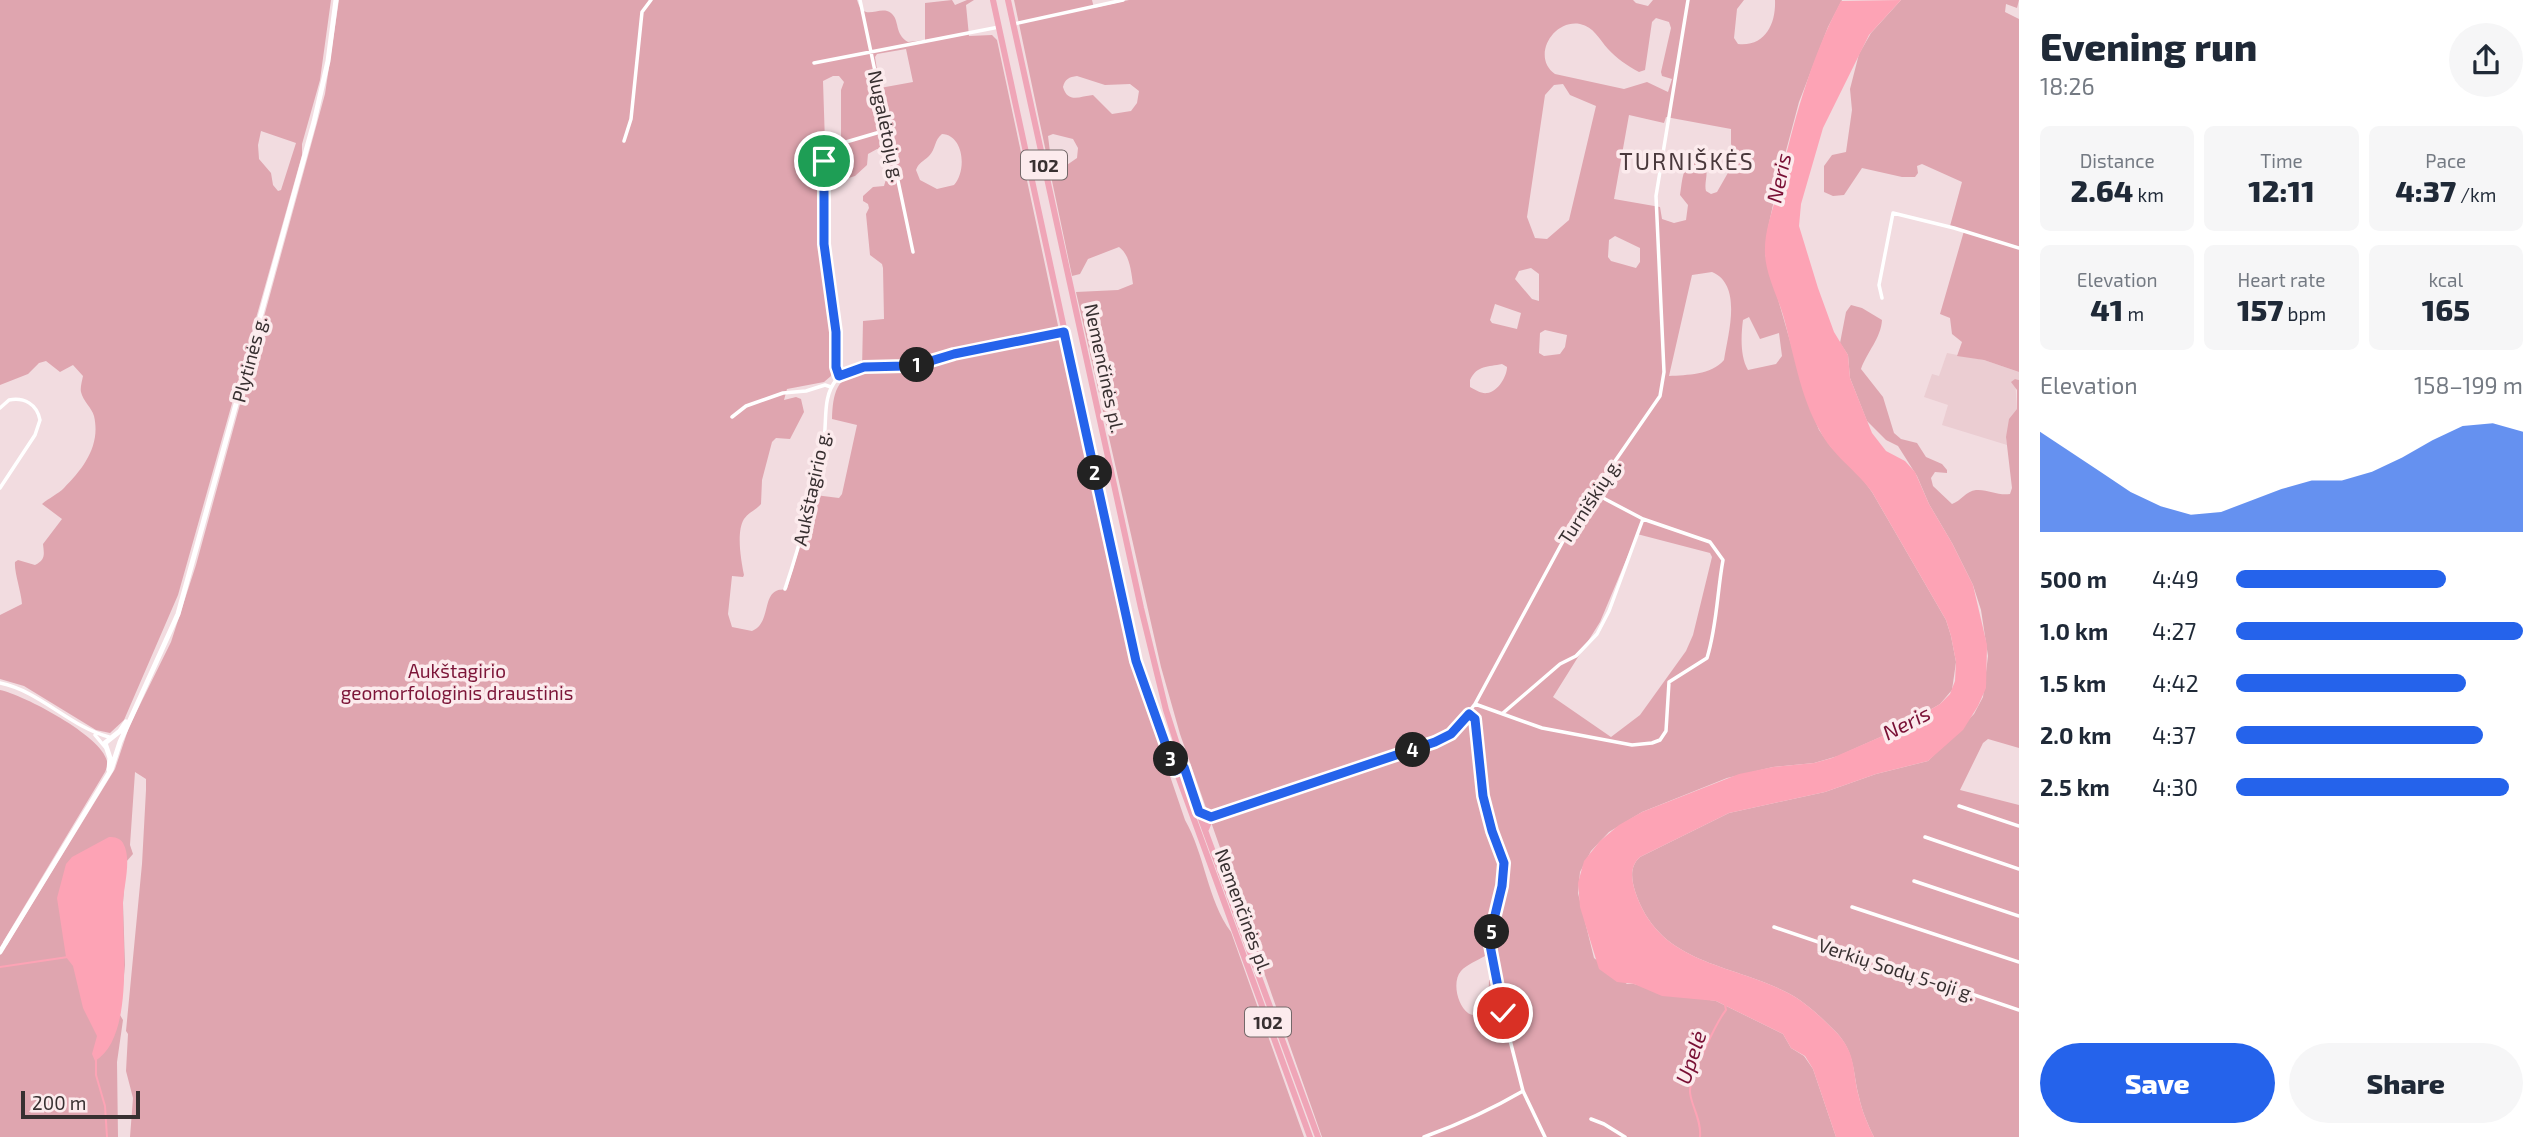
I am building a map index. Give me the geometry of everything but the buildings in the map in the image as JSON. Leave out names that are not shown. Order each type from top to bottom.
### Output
[{"type":"main road","name":"Plytinės g.","points":[[117,750],[175,622],[192,568],[314,122],[328,61],[336,0]]},
{"type":"main road","name":"Nemenčinės pl.","points":[[993,0],[1136,661],[1175,771],[1318,1137]]},
{"type":"main road","name":"Nemenčinės pl.","points":[[1008,0],[1156,672],[1229,906],[1310,1137]]},
{"type":"main road","points":[[999,27],[1014,24]]},
{"type":"main road","points":[[1096,478],[1112,475]]},
{"type":"main road","name":"Plytinės g.","points":[[106,749],[105,743],[120,730],[134,710]]},
{"type":"main road","points":[[111,737],[120,742]]},
{"type":"main road","points":[[0,952],[108,776],[117,750],[106,749],[110,758],[108,776]]},
{"type":"main road","points":[[1175,771],[1184,767]]},
{"type":"main road","points":[[1199,812],[1211,817],[1205,831]]},
{"type":"street","points":[[624,141],[631,119],[642,12],[651,0]]},
{"type":"street","name":"Nugalėtojų g.","points":[[860,0],[913,252]]},
{"type":"street","points":[[1014,24],[1123,0]]},
{"type":"street","name":"Turniškių g.","points":[[1211,817],[1435,742],[1451,734],[1475,704],[1555,554],[1594,490],[1656,403],[1663,387],[1656,196],[1688,0]]},
{"type":"street","points":[[814,63],[999,27]]},
{"type":"street","points":[[885,120],[880,132],[829,147],[824,161],[824,244],[839,376],[864,367],[924,363],[954,354],[1064,332]]},
{"type":"street","points":[[1882,298],[1879,285],[1893,213],[2019,248]]},
{"type":"street","name":"Aukštagirio g.","points":[[785,589],[800,543],[824,443],[826,408],[831,387],[839,376]]},
{"type":"street","points":[[732,417],[746,406],[783,393],[801,392],[825,385],[831,387]]},
{"type":"street","points":[[0,408],[9,400],[23,400],[34,406],[40,420],[35,435],[0,488]]},
{"type":"street","points":[[1475,704],[1542,728],[1632,745],[1653,743],[1662,738],[1666,731],[1670,682],[1707,658],[1714,636],[1716,599],[1723,560],[1710,542],[1643,519],[1605,499],[1594,490]]},
{"type":"street","points":[[1503,713],[1560,664],[1576,656],[1597,634],[1609,611],[1643,519]]},
{"type":"street","points":[[0,683],[23,692],[93,733],[111,737]]},
{"type":"street","points":[[1469,714],[1476,723],[1483,796],[1492,831],[1504,858],[1502,886],[1489,940],[1490,948],[1523,1091],[1545,1137]]},
{"type":"street","points":[[93,733],[106,749]]},
{"type":"street","points":[[1959,806],[2019,827]]},
{"type":"street","points":[[1925,838],[2019,869]]},
{"type":"street","points":[[1914,881],[2019,916]]},
{"type":"street","points":[[1852,907],[2019,962]]},
{"type":"street","name":"Verkių Sodų 5-oji g.","points":[[1774,928],[2019,1010]]},
{"type":"street","points":[[1423,1137],[1493,1108],[1523,1091]]},
{"type":"street","points":[[1591,1119],[1625,1137]]},
{"type":"shaded area","points":[[1901,0],[1869,35],[1823,128],[1801,204],[1799,226],[1834,332],[1848,355],[1850,378],[1872,433],[1886,451],[1905,461],[1915,472],[1929,504],[1973,585],[1987,645],[1986,688],[1963,730],[1928,761],[1876,774],[1825,792],[1729,813],[1640,857],[1634,864],[1632,873],[1635,891],[1646,915],[1661,934],[1678,948],[1788,993],[1808,1006],[1837,1033],[1851,1056],[1862,1107],[1874,1137],[1836,1137],[1813,1069],[1805,1056],[1791,1048],[1783,1034],[1716,1001],[1662,996],[1634,984],[1617,982],[1599,969],[1580,907],[1578,883],[1584,861],[1600,841],[1619,825],[1642,812],[1739,774],[1832,758],[1894,731],[1940,704],[1950,694],[1955,681],[1956,662],[1946,620],[1872,492],[1831,448],[1813,418],[1767,270],[1765,254],[1768,225],[1802,97],[1819,48],[1841,1]]},
{"type":"shaded area","points":[[1947,353],[1984,360],[2019,372],[2019,380],[2015,379],[2017,409],[2006,437],[2007,445],[1942,425],[1948,405],[1924,397],[1932,374],[1939,376]]},
{"type":"shaded area","points":[[109,837],[122,841],[127,856],[123,902],[124,988],[116,1032],[108,1049],[95,1061],[92,1054],[97,1036],[83,1008],[73,966],[66,957],[57,898],[66,864],[72,857]]},
{"type":"green space","points":[[0,0],[331,0],[320,80],[302,144],[302,155],[178,595],[124,720],[110,733],[96,730],[24,686],[0,679],[0,615],[22,604],[15,562],[18,560],[35,565],[43,559],[43,544],[62,519],[42,504],[64,488],[84,465],[93,447],[96,427],[93,413],[81,392],[83,376],[73,365],[60,372],[46,361],[39,363],[28,374],[0,385]],"holes":[[[261,131],[296,143],[281,190],[278,191],[273,185],[271,173],[259,159]]]},
{"type":"green space","name":"Aukštagirio geomorfologinis draustinis","points":[[339,0],[857,0],[864,11],[891,13],[901,35],[908,42],[925,40],[925,3],[952,0],[955,5],[974,0],[966,5],[969,36],[992,35],[997,40],[1128,653],[1216,906],[1231,932],[1304,1137],[130,1137],[133,1098],[126,1071],[126,1031],[142,864],[146,790],[146,779],[135,772],[130,845],[133,854],[126,862],[123,903],[125,965],[120,1015],[123,1020],[117,1062],[118,1137],[0,1137],[0,690],[61,718],[92,740],[107,761],[105,772],[3,942],[7,945],[115,769],[129,727],[171,642],[196,565],[325,94]],"holes":[[[906,49],[913,82],[880,88],[875,57],[877,54]],[[839,76],[844,82],[841,90],[841,142],[825,143],[823,81]],[[942,134],[955,140],[962,163],[954,185],[937,189],[920,180],[916,170],[931,153]],[[877,149],[884,150],[889,169],[884,186],[873,187],[863,196],[863,201],[869,208],[866,214],[870,255],[882,264],[883,268],[884,319],[863,321],[862,370],[841,382],[833,402],[832,419],[857,425],[842,494],[839,498],[815,495],[787,589],[777,590],[772,594],[758,628],[752,631],[732,627],[728,614],[732,576],[744,575],[740,546],[740,531],[744,519],[761,504],[762,480],[772,442],[776,438],[790,439],[804,412],[801,399],[796,397],[784,400],[787,389],[824,382],[831,376],[832,343],[823,265],[821,191],[827,185],[855,176],[867,165],[868,154]]]},
{"type":"green space","points":[[1014,0],[1092,0],[1094,8],[1129,0],[1633,0],[1648,6],[1653,0],[1744,0],[1737,9],[1734,38],[1738,44],[1748,44],[1756,42],[1767,32],[1774,17],[1775,0],[1842,0],[1828,27],[1799,102],[1779,177],[1765,254],[1807,400],[1819,430],[1872,492],[1946,620],[1956,662],[1952,690],[1940,704],[1894,731],[1838,756],[1814,763],[1773,767],[1727,778],[1642,812],[1609,832],[1591,851],[1580,872],[1578,893],[1594,958],[1627,984],[1686,998],[1716,1001],[1783,1034],[1791,1048],[1804,1056],[1813,1069],[1836,1137],[1322,1137],[1180,734],[1161,667],[1076,292],[1118,290],[1133,284],[1126,254],[1119,247],[1088,259],[1080,274],[1072,276]],"holes":[[[1656,18],[1669,22],[1671,28],[1661,72],[1662,76],[1672,79],[1668,92],[1647,82],[1624,89],[1555,74],[1548,67],[1545,49],[1548,41],[1561,27],[1580,24],[1593,31],[1622,62],[1639,72],[1645,70],[1652,22]],[[1077,76],[1105,85],[1130,84],[1139,91],[1137,103],[1131,111],[1112,114],[1093,95],[1075,98],[1068,96],[1063,87],[1066,80]],[[1563,84],[1570,95],[1596,106],[1569,220],[1547,239],[1535,238],[1527,217],[1545,95],[1554,85]],[[1629,115],[1664,123],[1666,117],[1731,129],[1731,144],[1737,157],[1717,192],[1711,194],[1706,191],[1706,168],[1700,162],[1692,162],[1688,164],[1684,174],[1680,195],[1688,205],[1686,220],[1674,223],[1662,219],[1660,207],[1614,199]],[[1053,134],[1073,139],[1078,148],[1077,158],[1064,167],[1056,166],[1051,160],[1048,136]],[[1615,236],[1640,248],[1640,262],[1636,268],[1611,261],[1608,257],[1609,240]],[[1531,268],[1539,274],[1539,301],[1532,299],[1515,279],[1519,271]],[[1712,272],[1722,278],[1730,299],[1730,324],[1724,360],[1712,369],[1669,376],[1692,275]],[[1495,304],[1521,313],[1517,329],[1492,323],[1490,320]],[[1749,317],[1760,339],[1779,333],[1782,356],[1776,364],[1748,370],[1742,352],[1743,320]],[[1545,330],[1567,335],[1565,347],[1560,354],[1544,356],[1539,353],[1540,333]],[[1502,364],[1507,367],[1504,379],[1498,387],[1485,393],[1470,387],[1473,375],[1488,366]],[[1637,534],[1710,553],[1712,557],[1693,635],[1686,651],[1640,715],[1611,737],[1553,697],[1600,622]],[[1485,956],[1494,979],[1489,980],[1488,1010],[1478,1016],[1464,1009],[1456,987],[1458,975]]]},
{"type":"green space","points":[[1901,0],[2019,0],[2017,8],[2006,4],[2005,12],[2019,19],[2019,372],[1984,360],[1957,356],[1962,342],[1952,334],[1950,318],[1940,314],[1964,231],[1950,226],[1962,182],[1922,164],[1917,166],[1918,173],[1915,177],[1902,177],[1862,168],[1844,195],[1833,196],[1824,192],[1824,166],[1832,155],[1846,152],[1852,110],[1850,89],[1859,54],[1871,33]]},
{"type":"green space","points":[[1851,305],[1882,320],[1879,333],[1861,369],[1883,397],[1894,433],[1901,439],[1917,443],[1926,457],[1942,464],[1947,470],[1947,473],[1935,472],[1931,478],[1933,486],[1952,504],[1976,490],[2010,494],[2012,488],[2006,437],[2009,419],[2017,409],[2017,390],[2011,382],[2019,380],[2019,748],[1988,739],[1983,743],[1960,790],[2019,805],[2019,1137],[1874,1137],[1862,1107],[1850,1056],[1837,1033],[1808,1006],[1788,993],[1678,948],[1661,934],[1646,915],[1635,891],[1632,872],[1640,857],[1729,813],[1825,792],[1876,774],[1928,761],[1974,714],[1983,697],[1988,656],[1981,610],[1973,585],[1929,504],[1917,476],[1898,446],[1886,440],[1867,421],[1850,378],[1848,355],[1840,343],[1846,312]]},
{"type":"waterway","points":[[0,967],[68,957]]},
{"type":"waterway","name":"Upelė","points":[[1700,1137],[1699,1124],[1691,1100],[1691,1083],[1705,1048],[1726,1010],[1725,1005]]},
{"type":"waterway","points":[[96,1060],[96,1075],[105,1106],[107,1137]]},
{"type":"district","name":"TURNIŠKĖS","points":[[1687,161]]},
{"type":"route","points":[[824,161],[824,244],[839,376],[864,367],[924,363],[954,354],[1064,332],[1136,661],[1175,771],[1184,767],[1199,812],[1211,817],[1372,765],[1435,742],[1451,734],[1469,714],[1473,716],[1476,723],[1483,796],[1492,831],[1504,858],[1502,886],[1489,940],[1503,1013]]},
{"type":"water label","name":"Neris","points":[[1778,178]]},
{"type":"water label","name":"Neris","points":[[1906,722]]}]
